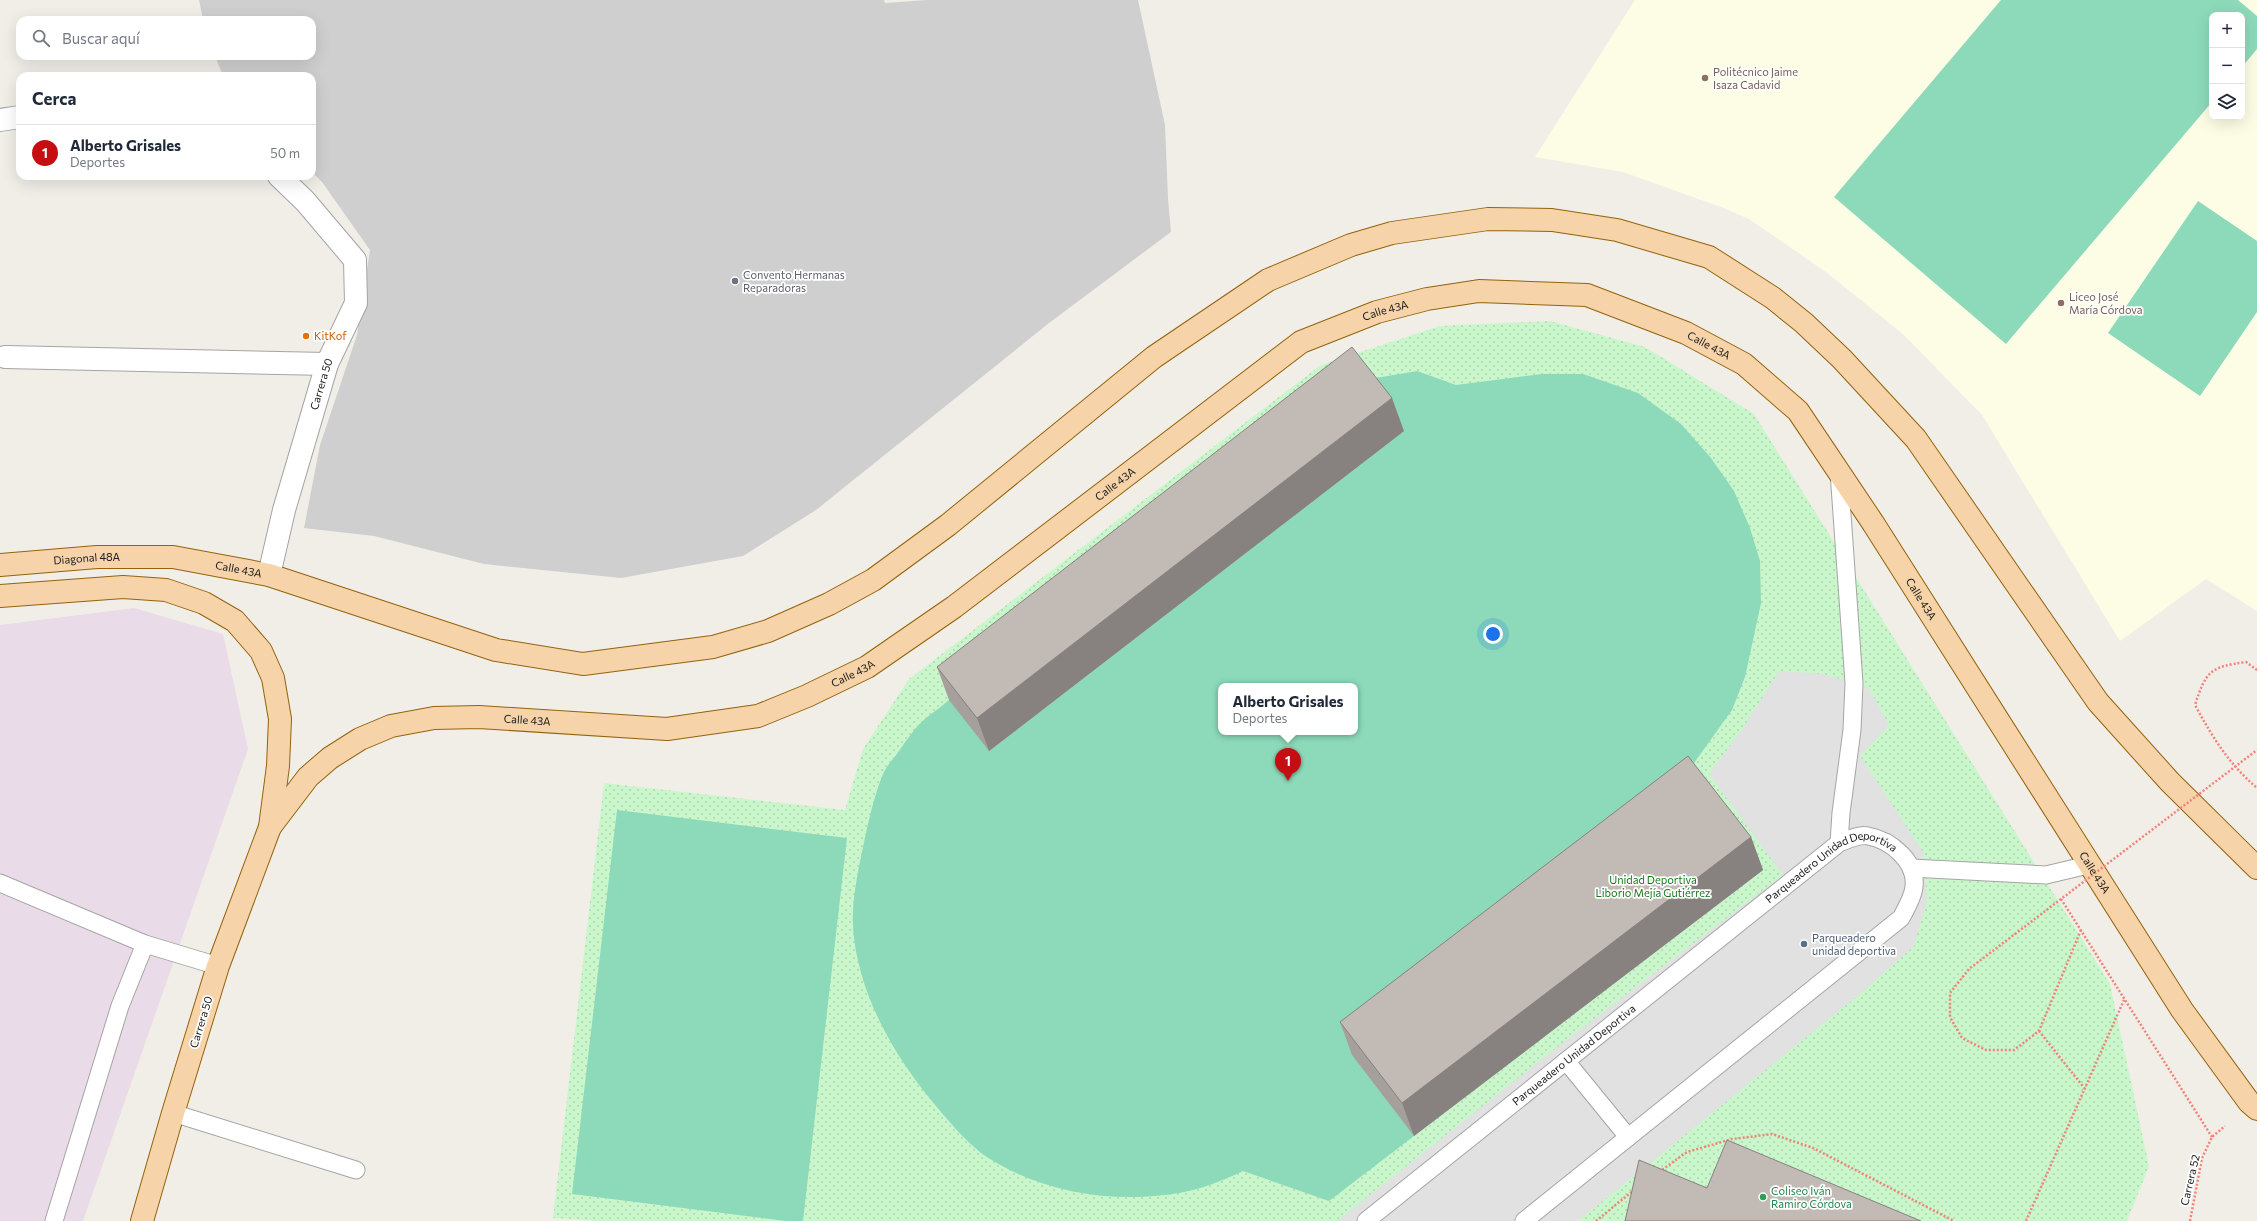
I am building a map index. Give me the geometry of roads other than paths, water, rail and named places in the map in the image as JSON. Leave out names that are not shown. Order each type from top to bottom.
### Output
[{"type":"main road","name":"Calle 43A","points":[[173,558],[269,575],[396,615],[496,650],[583,664],[713,647],[768,631],[829,604],[873,580],[948,525],[1154,357],[1268,280],[1351,245],[1392,234],[1488,219],[1552,220],[1617,230],[1709,257],[1773,298],[1804,323],[1842,359],[1916,439],[2098,702],[2170,782],[2257,868]]},
{"type":"main road","name":"Calle 43A","points":[[270,827],[308,777],[330,758],[360,739],[391,726],[434,718],[479,717],[667,730],[758,716],[807,696],[866,667],[954,607],[1301,342],[1377,312],[1427,299],[1479,291],[1586,295],[1686,333],[1744,364],[1798,411],[1839,472],[2182,1010],[2249,1102],[2257,1108]]},
{"type":"main road","name":"Diagonal 48A","points":[[0,565],[97,556],[173,558]]},
{"type":"main road","points":[[0,596],[123,587],[166,590],[204,603],[235,621],[261,651],[273,678],[280,719],[278,766],[270,827]]},
{"type":"main road","name":"Carrera 50","points":[[142,1221],[218,966],[270,827]]},
{"type":"street","points":[[0,120],[16,118]]},
{"type":"street","name":"Carrera 50","points":[[269,575],[284,510],[327,364],[356,303],[355,260],[305,201],[283,180]]},
{"type":"street","points":[[5,357],[327,364]]},
{"type":"lane","points":[[1839,472],[1854,684],[1852,730],[1840,813],[1839,844]]},
{"type":"lane","name":"Parqueadero Unidad Deportiva","points":[[1366,1221],[1839,844],[1867,836],[1882,840],[1896,848],[1911,868],[1914,886],[1901,918],[1524,1221]]},
{"type":"lane","points":[[1911,868],[2046,875],[2088,864]]},
{"type":"lane","points":[[0,883],[145,944],[218,966]]},
{"type":"lane","points":[[54,1221],[120,1006],[145,944]]},
{"type":"lane","points":[[1566,1061],[1628,1137]]},
{"type":"lane","points":[[173,1113],[356,1170]]},
{"type":"place","name":"Politécnico Jaime Isaza Cadavid","points":[[1705,78]]},
{"type":"place","name":"Convento Hermanas Reparadoras","points":[[735,281]]},
{"type":"place","name":"Liceo José María Córdova","points":[[2061,303]]},
{"type":"place","name":"KitKof","points":[[306,336]]},
{"type":"place","name":"Alberto Grisales","points":[[1288,781]]},
{"type":"place","name":"Parqueadero unidad deportiva","points":[[1804,944]]},
{"type":"place","name":"Coliseo Iván Ramiro Córdova","points":[[1763,1197]]},
{"type":"park label","name":"Unidad Deportiva Liborio Mejía Gutiérrez","points":[[1653,886]]}]
